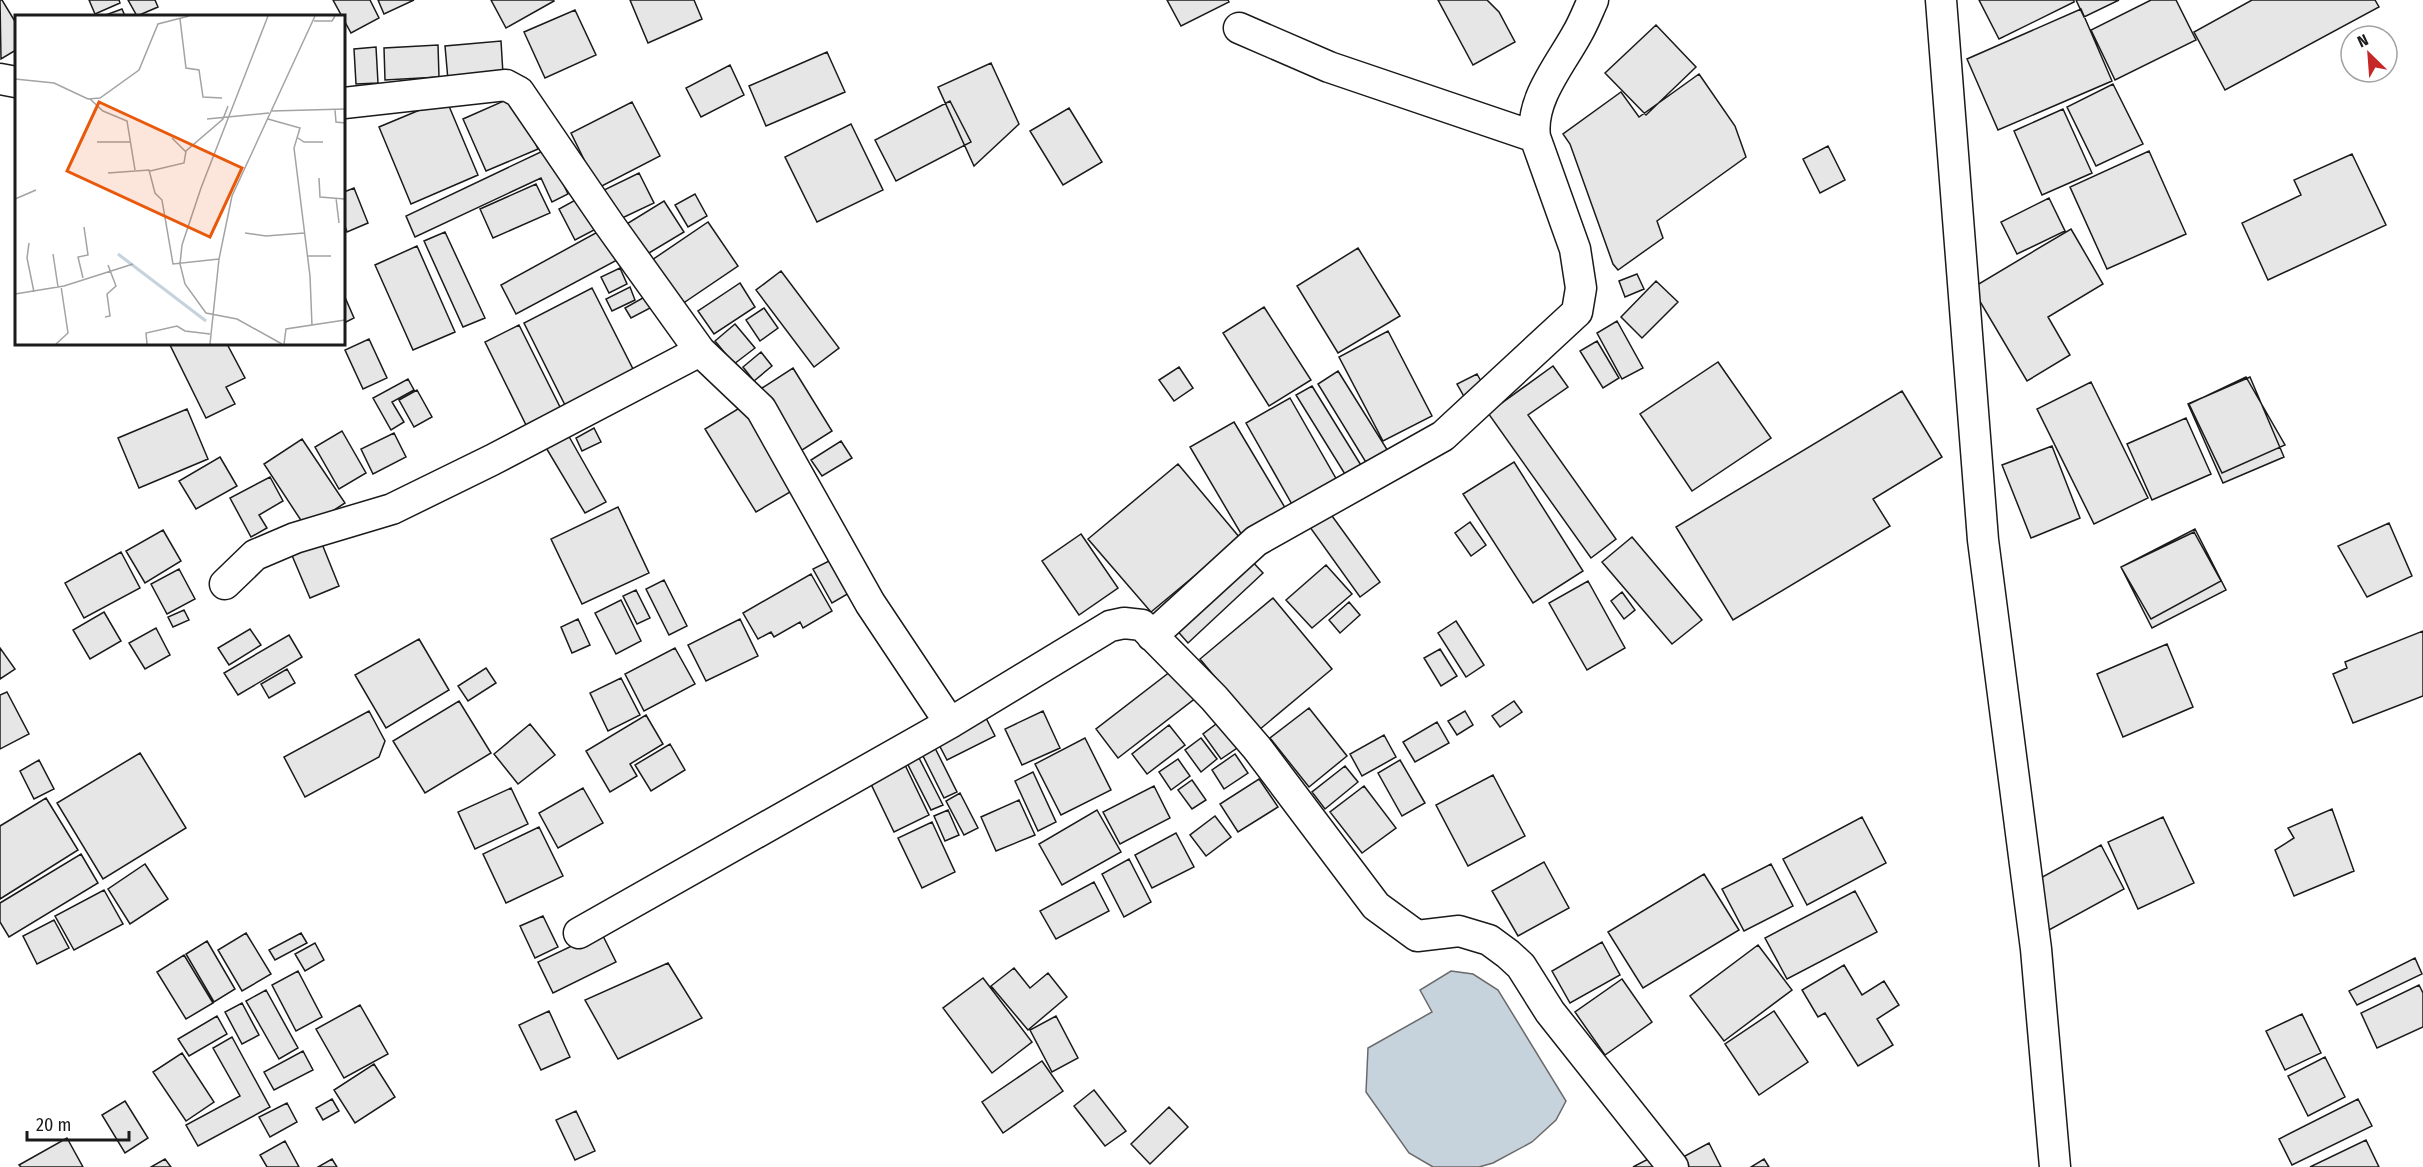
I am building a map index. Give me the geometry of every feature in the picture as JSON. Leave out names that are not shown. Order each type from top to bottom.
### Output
[{"type":"street","points":[[1152,636],[1256,541],[1443,436],[1577,312],[1581,288],[1575,249],[1535,137],[1533,122],[1552,76],[1578,33],[1593,0]]},
{"type":"street","points":[[1941,0],[1983,540],[2036,949],[2055,1167]]},
{"type":"street","points":[[1239,28],[1329,67],[1535,137]]},
{"type":"street","points":[[0,79],[15,82]]},
{"type":"street","points":[[345,103],[506,85],[519,92],[609,224],[700,351],[761,409],[870,603],[950,723]]},
{"type":"street","points":[[225,584],[255,555],[295,537],[392,509],[492,460],[700,351]]},
{"type":"street","points":[[579,933],[950,723],[1110,626],[1124,623],[1142,625],[1214,698],[1257,748],[1376,906],[1417,936],[1459,931],[1489,940],[1521,966],[1550,1012],[1673,1167]]},
{"type":"shaded area","points":[[1451,971],[1473,974],[1498,990],[1566,1101],[1556,1120],[1532,1142],[1493,1163],[1479,1167],[1433,1167],[1409,1153],[1366,1092],[1368,1048],[1432,1012],[1420,990]]},
{"type":"building","points":[[0,0],[2,0],[15,21],[15,51],[1,59]]},
{"type":"building","points":[[89,0],[119,0],[120,3],[95,14]]},
{"type":"building","points":[[128,0],[155,0],[158,7],[136,15]]},
{"type":"building","points":[[333,0],[370,0],[379,18],[351,33],[345,22],[345,15],[341,15]]},
{"type":"building","points":[[378,0],[414,0],[384,14]]},
{"type":"building","points":[[491,0],[553,0],[554,1],[506,28]]},
{"type":"building","points":[[630,0],[694,0],[702,19],[648,43]]},
{"type":"building","points":[[1167,0],[1228,0],[1229,2],[1181,26]]},
{"type":"building","points":[[1438,0],[1487,0],[1499,12],[1515,42],[1473,65]]},
{"type":"building","points":[[1979,0],[2074,0],[2074,2],[1999,39]]},
{"type":"building","points":[[2076,0],[2119,0],[2084,17]]},
{"type":"building","points":[[2151,0],[2176,0],[2196,40],[2115,80],[2091,30]]},
{"type":"building","points":[[2252,0],[2375,0],[2379,7],[2347,24],[2339,24],[2339,29],[2225,90],[2194,32]]},
{"type":"building","points":[[122,9],[125,15],[106,15]]},
{"type":"building","points":[[2081,9],[2112,81],[1998,130],[1967,59]]},
{"type":"building","points":[[575,10],[596,55],[545,78],[524,32]]},
{"type":"building","points":[[1656,25],[1696,67],[1646,115],[1605,73]]},
{"type":"building","points":[[501,41],[503,74],[448,80],[445,46]]},
{"type":"building","points":[[438,45],[439,77],[385,80],[384,48]]},
{"type":"building","points":[[376,47],[378,83],[356,84],[354,49]]},
{"type":"building","points":[[827,52],[845,92],[766,126],[749,86]]},
{"type":"building","points":[[991,63],[1019,124],[974,166],[938,87]]},
{"type":"building","points":[[730,65],[744,95],[701,117],[686,88]]},
{"type":"building","points":[[1699,74],[1735,126],[1746,157],[1657,221],[1663,238],[1618,270],[1613,264],[1570,144],[1563,134],[1621,92],[1639,117]]},
{"type":"building","points":[[2113,84],[2143,144],[2096,166],[2067,107]]},
{"type":"building","points":[[515,96],[538,149],[486,171],[463,119]]},
{"type":"building","points":[[446,99],[478,175],[411,204],[379,127]]},
{"type":"building","points":[[950,101],[971,142],[896,181],[875,140]]},
{"type":"building","points":[[632,102],[660,156],[598,188],[571,133]]},
{"type":"building","points":[[1069,108],[1102,162],[1063,185],[1030,131]]},
{"type":"building","points":[[2063,109],[2092,173],[2042,195],[2014,131]]},
{"type":"building","points":[[851,124],[883,190],[817,222],[785,157]]},
{"type":"building","points":[[1828,146],[1845,180],[1820,193],[1803,159]]},
{"type":"building","points":[[547,149],[568,194],[552,202],[541,178],[415,237],[406,216]]},
{"type":"building","points":[[2149,151],[2186,234],[2107,269],[2070,187]]},
{"type":"building","points":[[2352,154],[2386,225],[2268,280],[2242,223],[2301,195],[2294,180]]},
{"type":"building","points":[[639,173],[654,203],[618,220],[604,190]]},
{"type":"building","points":[[536,184],[550,213],[493,238],[480,209]]},
{"type":"building","points":[[354,188],[368,223],[347,232],[345,226],[345,192]]},
{"type":"building","points":[[695,194],[707,216],[688,227],[675,205]]},
{"type":"building","points":[[579,198],[596,229],[575,240],[559,209]]},
{"type":"building","points":[[2049,198],[2065,231],[2017,254],[2001,222]]},
{"type":"building","points":[[664,201],[684,232],[644,256],[625,225]]},
{"type":"building","points":[[708,222],[738,266],[679,306],[649,262]]},
{"type":"building","points":[[603,229],[619,259],[516,314],[501,285]]},
{"type":"building","points":[[2071,229],[2103,284],[2048,317],[2070,355],[2027,381],[1972,288]]},
{"type":"building","points":[[445,232],[485,318],[463,327],[424,241]]},
{"type":"building","points":[[417,246],[455,332],[413,350],[375,265]]},
{"type":"building","points":[[1358,248],[1400,316],[1338,353],[1297,286]]},
{"type":"building","points":[[620,268],[627,284],[609,293],[601,277]]},
{"type":"building","points":[[781,271],[839,348],[814,367],[756,290]]},
{"type":"building","points":[[1637,274],[1644,289],[1625,297],[1619,281]]},
{"type":"building","points":[[1656,281],[1678,302],[1642,338],[1621,317]]},
{"type":"building","points":[[740,283],[755,307],[714,334],[698,311]]},
{"type":"building","points":[[630,287],[635,300],[612,311],[606,299]]},
{"type":"building","points":[[592,288],[634,371],[565,405],[524,323]]},
{"type":"building","points":[[648,295],[654,306],[631,318],[625,308]]},
{"type":"building","points":[[345,297],[354,318],[345,322]]},
{"type":"building","points":[[1264,307],[1311,380],[1269,406],[1223,333]]},
{"type":"building","points":[[764,308],[778,328],[760,341],[746,320]]},
{"type":"building","points":[[1617,321],[1643,368],[1622,379],[1597,333]]},
{"type":"building","points":[[735,324],[755,348],[734,364],[715,341]]},
{"type":"building","points":[[519,325],[563,413],[529,431],[485,342]]},
{"type":"building","points":[[1388,331],[1432,416],[1383,441],[1339,357]]},
{"type":"building","points":[[369,339],[387,378],[363,389],[345,350]]},
{"type":"building","points":[[1597,341],[1619,378],[1603,388],[1580,351]]},
{"type":"building","points":[[170,345],[228,345],[245,378],[226,387],[235,404],[206,418]]},
{"type":"building","points":[[761,352],[772,366],[754,381],[743,367]]},
{"type":"building","points":[[1718,362],[1771,438],[1692,491],[1640,414]]},
{"type":"building","points":[[1553,366],[1568,387],[1528,415],[1616,539],[1591,558],[1488,413]]},
{"type":"building","points":[[1179,367],[1193,388],[1174,401],[1159,380]]},
{"type":"building","points":[[793,368],[832,431],[799,452],[759,390]]},
{"type":"building","points":[[1338,371],[1388,451],[1367,464],[1318,384]]},
{"type":"building","points":[[1477,374],[1486,390],[1466,400],[1457,384]]},
{"type":"building","points":[[2246,377],[2285,445],[2222,473],[2189,404]]},
{"type":"building","points":[[2250,377],[2284,457],[2223,483],[2188,404]]},
{"type":"building","points":[[408,379],[414,390],[392,402],[404,422],[391,430],[373,398]]},
{"type":"building","points":[[2091,382],[2148,498],[2094,524],[2037,409]]},
{"type":"building","points":[[1312,386],[1364,470],[1348,479],[1296,395]]},
{"type":"building","points":[[417,390],[432,417],[414,427],[399,400]]},
{"type":"building","points":[[1902,391],[1942,457],[1873,499],[1890,526],[1733,620],[1676,527]]},
{"type":"building","points":[[1290,398],[1338,482],[1293,506],[1246,423]]},
{"type":"building","points":[[746,404],[797,488],[756,512],[705,429]]},
{"type":"building","points":[[187,409],[208,459],[139,488],[118,438]]},
{"type":"building","points":[[2186,418],[2211,474],[2152,500],[2127,444]]},
{"type":"building","points":[[1234,422],[1287,511],[1243,537],[1190,447]]},
{"type":"building","points":[[594,428],[601,442],[582,451],[576,438]]},
{"type":"building","points":[[342,431],[366,473],[339,489],[315,447]]},
{"type":"building","points":[[394,433],[406,457],[373,474],[361,449]]},
{"type":"building","points":[[567,433],[606,502],[585,513],[545,446]]},
{"type":"building","points":[[302,439],[345,503],[306,528],[264,464]]},
{"type":"building","points":[[841,441],[852,458],[822,476],[811,460]]},
{"type":"building","points":[[2052,446],[2080,518],[2031,538],[2002,465]]},
{"type":"building","points":[[220,457],[237,486],[196,509],[179,481]]},
{"type":"building","points":[[1514,462],[1583,571],[1533,603],[1463,494]]},
{"type":"building","points":[[1178,464],[1240,538],[1151,612],[1088,539]]},
{"type":"building","points":[[270,477],[283,501],[259,515],[267,528],[251,537],[230,498]]},
{"type":"building","points":[[618,507],[649,573],[582,604],[551,539]]},
{"type":"building","points":[[1327,509],[1380,582],[1360,597],[1307,523]]},
{"type":"building","points":[[1470,522],[1486,545],[1471,556],[1455,533]]},
{"type":"building","points":[[2389,523],[2412,576],[2367,597],[2338,546]]},
{"type":"building","points":[[2195,529],[2226,590],[2152,628],[2121,567]]},
{"type":"building","points":[[163,530],[181,561],[145,583],[126,551]]},
{"type":"building","points":[[2194,532],[2221,581],[2151,619],[2121,567]]},
{"type":"building","points":[[318,534],[339,586],[310,598],[288,546]]},
{"type":"building","points":[[1081,534],[1118,588],[1079,615],[1042,561]]},
{"type":"building","points":[[1632,537],[1702,620],[1672,644],[1602,562]]},
{"type":"building","points":[[121,552],[140,588],[84,618],[65,583]]},
{"type":"building","points":[[1249,558],[1263,573],[1188,643],[1174,627]]},
{"type":"building","points":[[833,559],[851,592],[832,603],[813,569]]},
{"type":"building","points":[[1326,565],[1352,594],[1312,628],[1286,600]]},
{"type":"building","points":[[179,569],[195,599],[167,614],[151,584]]},
{"type":"building","points":[[811,574],[832,611],[803,628],[800,622],[774,637],[771,632],[758,639],[743,613]]},
{"type":"building","points":[[664,580],[687,626],[669,635],[646,589]]},
{"type":"building","points":[[1588,581],[1625,648],[1587,670],[1549,603]]},
{"type":"building","points":[[636,590],[650,618],[637,624],[623,596]]},
{"type":"building","points":[[1622,592],[1635,610],[1624,619],[1611,601]]},
{"type":"building","points":[[1273,598],[1332,669],[1259,730],[1200,659]]},
{"type":"building","points":[[621,600],[641,641],[616,654],[595,613]]},
{"type":"building","points":[[1349,602],[1360,615],[1340,633],[1329,620]]},
{"type":"building","points":[[184,610],[189,620],[173,627],[168,617]]},
{"type":"building","points":[[104,612],[121,641],[90,659],[73,630]]},
{"type":"building","points":[[578,619],[590,645],[572,653],[561,627]]},
{"type":"building","points":[[740,619],[758,656],[706,681],[688,645]]},
{"type":"building","points":[[1456,621],[1484,665],[1466,677],[1438,633]]},
{"type":"building","points":[[156,628],[170,655],[145,669],[129,643]]},
{"type":"building","points":[[250,629],[261,645],[229,665],[218,648]]},
{"type":"building","points":[[2423,631],[2423,696],[2353,723],[2333,674],[2347,668],[2345,662]]},
{"type":"building","points":[[289,635],[302,657],[238,695],[224,673]]},
{"type":"building","points":[[419,639],[449,690],[386,728],[355,675]]},
{"type":"building","points":[[2167,644],[2193,707],[2123,737],[2097,674]]},
{"type":"building","points":[[0,648],[15,669],[0,679]]},
{"type":"building","points":[[675,648],[695,684],[644,711],[625,674]]},
{"type":"building","points":[[1440,649],[1457,676],[1441,686],[1424,658]]},
{"type":"building","points":[[486,668],[496,683],[468,701],[458,686]]},
{"type":"building","points":[[1175,668],[1197,697],[1118,758],[1096,729]]},
{"type":"building","points":[[287,669],[295,683],[269,698],[261,684]]},
{"type":"building","points":[[621,678],[640,715],[608,731],[590,693]]},
{"type":"building","points":[[7,692],[29,734],[0,749],[0,695]]},
{"type":"building","points":[[459,701],[491,753],[425,793],[393,741]]},
{"type":"building","points":[[1514,701],[1522,712],[1500,727],[1492,716]]},
{"type":"building","points":[[1309,708],[1347,756],[1309,787],[1270,738]]},
{"type":"building","points":[[369,711],[385,741],[379,757],[305,797],[284,757]]},
{"type":"building","points":[[1043,711],[1060,748],[1022,765],[1005,729]]},
{"type":"building","points":[[1465,711],[1473,725],[1457,735],[1448,721]]},
{"type":"building","points":[[983,712],[995,736],[947,760],[935,737]]},
{"type":"building","points":[[646,715],[663,744],[630,764],[637,776],[610,792],[586,751]]},
{"type":"building","points":[[1224,718],[1243,744],[1221,759],[1203,734]]},
{"type":"building","points":[[1437,722],[1449,743],[1415,762],[1403,742]]},
{"type":"building","points":[[530,724],[555,755],[518,784],[494,754]]},
{"type":"building","points":[[1169,725],[1185,745],[1147,774],[1132,754]]},
{"type":"building","points":[[1384,735],[1396,757],[1362,776],[1350,754]]},
{"type":"building","points":[[1085,738],[1111,790],[1061,815],[1035,764]]},
{"type":"building","points":[[1201,738],[1217,759],[1201,772],[1185,750]]},
{"type":"building","points":[[670,744],[685,770],[651,791],[635,765]]},
{"type":"building","points":[[933,744],[957,792],[944,798],[920,750]]},
{"type":"building","points":[[140,753],[186,828],[103,879],[57,803]]},
{"type":"building","points":[[1235,754],[1248,773],[1224,789],[1212,770]]},
{"type":"building","points":[[918,756],[943,805],[931,810],[906,761]]},
{"type":"building","points":[[1178,759],[1190,776],[1171,790],[1159,772]]},
{"type":"building","points":[[39,760],[54,789],[34,799],[20,771]]},
{"type":"building","points":[[1400,760],[1425,803],[1402,816],[1378,773]]},
{"type":"building","points":[[905,765],[929,815],[894,832],[870,782]]},
{"type":"building","points":[[1345,766],[1358,782],[1325,809],[1312,792]]},
{"type":"building","points":[[1033,772],[1056,822],[1038,831],[1015,781]]},
{"type":"building","points":[[1493,775],[1525,836],[1468,866],[1436,805]]},
{"type":"building","points":[[1259,779],[1278,807],[1238,832],[1220,804]]},
{"type":"building","points":[[1192,780],[1206,800],[1192,809],[1178,790]]},
{"type":"building","points":[[1154,786],[1170,818],[1120,844],[1103,812]]},
{"type":"building","points":[[1364,786],[1396,828],[1362,853],[1330,812]]},
{"type":"building","points":[[511,788],[528,824],[475,849],[458,812]]},
{"type":"building","points":[[583,788],[603,823],[558,848],[539,813]]},
{"type":"building","points":[[960,793],[978,828],[964,835],[946,801]]},
{"type":"building","points":[[46,798],[78,850],[0,899],[0,826]]},
{"type":"building","points":[[1019,800],[1035,835],[996,851],[981,817]]},
{"type":"building","points":[[2332,809],[2354,871],[2294,896],[2275,850],[2294,838],[2288,828]]},
{"type":"building","points":[[948,810],[959,835],[945,841],[934,816]]},
{"type":"building","points":[[1097,810],[1121,852],[1062,885],[1039,844]]},
{"type":"building","points":[[1215,816],[1231,837],[1206,856],[1190,835]]},
{"type":"building","points":[[1862,817],[1886,863],[1807,905],[1783,859]]},
{"type":"building","points":[[2163,817],[2194,883],[2138,909],[2108,842]]},
{"type":"building","points":[[932,822],[955,872],[922,888],[898,838]]},
{"type":"building","points":[[539,827],[563,876],[506,903],[483,854]]},
{"type":"building","points":[[1176,833],[1194,867],[1152,888],[1135,855]]},
{"type":"building","points":[[2101,845],[2124,889],[2049,930],[2037,906],[2045,901],[2035,881]]},
{"type":"building","points":[[81,854],[98,883],[9,937],[0,922],[0,903]]},
{"type":"building","points":[[1129,859],[1151,902],[1124,917],[1102,874]]},
{"type":"building","points":[[1544,862],[1569,908],[1518,936],[1492,891]]},
{"type":"building","points":[[145,864],[168,899],[130,924],[108,889]]},
{"type":"building","points":[[1771,864],[1793,906],[1744,931],[1722,889]]},
{"type":"building","points":[[1704,874],[1739,930],[1643,988],[1608,932]]},
{"type":"building","points":[[1094,882],[1109,911],[1056,939],[1040,911]]},
{"type":"building","points":[[104,890],[123,924],[74,950],[55,916]]},
{"type":"building","points":[[1855,891],[1877,932],[1787,979],[1765,938]]},
{"type":"building","points":[[543,916],[558,947],[535,958],[520,926]]},
{"type":"building","points":[[54,920],[69,948],[37,964],[23,936]]},
{"type":"building","points":[[601,932],[616,962],[553,993],[538,962]]},
{"type":"building","points":[[246,933],[271,974],[242,991],[218,950]]},
{"type":"building","points":[[301,933],[307,943],[275,960],[269,950]]},
{"type":"building","points":[[207,941],[235,989],[214,1002],[186,954]]},
{"type":"building","points":[[1602,942],[1620,975],[1570,1003],[1552,971]]},
{"type":"building","points":[[315,943],[324,960],[305,971],[295,954]]},
{"type":"building","points":[[1758,945],[1792,990],[1724,1041],[1690,996]]},
{"type":"building","points":[[184,955],[213,1003],[186,1019],[157,972]]},
{"type":"building","points":[[2415,958],[2422,974],[2357,1005],[2349,991]]},
{"type":"building","points":[[668,963],[702,1018],[618,1059],[585,1000]]},
{"type":"building","points":[[1844,965],[1862,995],[1884,981],[1899,1005],[1877,1019],[1893,1045],[1858,1066],[1825,1013],[1818,1017],[1802,990]]},
{"type":"building","points":[[1014,968],[1030,988],[1048,973],[1067,997],[1028,1030],[991,986]]},
{"type":"building","points":[[298,971],[322,1017],[296,1031],[272,985]]},
{"type":"building","points":[[983,978],[1032,1042],[992,1073],[943,1008]]},
{"type":"building","points":[[1622,979],[1652,1022],[1605,1055],[1575,1012]]},
{"type":"building","points":[[2419,985],[2423,993],[2423,1027],[2377,1048],[2361,1013]]},
{"type":"building","points":[[266,990],[298,1048],[279,1059],[246,1001]]},
{"type":"building","points":[[242,1003],[259,1035],[242,1044],[225,1012]]},
{"type":"building","points":[[360,1005],[388,1054],[344,1078],[316,1029]]},
{"type":"building","points":[[549,1011],[570,1057],[541,1070],[519,1025]]},
{"type":"building","points":[[1774,1011],[1808,1062],[1759,1095],[1725,1044]]},
{"type":"building","points":[[2302,1014],[2321,1053],[2285,1070],[2266,1031]]},
{"type":"building","points":[[217,1016],[227,1034],[189,1056],[178,1039]]},
{"type":"building","points":[[1056,1016],[1078,1058],[1052,1072],[1030,1030]]},
{"type":"building","points":[[232,1037],[270,1107],[198,1146],[186,1125],[240,1096],[213,1048]]},
{"type":"building","points":[[303,1051],[313,1070],[274,1090],[264,1072]]},
{"type":"building","points":[[182,1053],[214,1102],[186,1121],[153,1072]]},
{"type":"building","points":[[2325,1057],[2345,1097],[2308,1116],[2288,1076]]},
{"type":"building","points":[[1042,1061],[1063,1091],[1003,1133],[982,1102]]},
{"type":"building","points":[[374,1064],[395,1097],[355,1123],[334,1090]]},
{"type":"building","points":[[1094,1090],[1126,1131],[1105,1146],[1074,1106]]},
{"type":"building","points":[[332,1099],[339,1111],[323,1120],[316,1108]]},
{"type":"building","points":[[2358,1099],[2372,1126],[2292,1165],[2279,1139]]},
{"type":"building","points":[[125,1101],[148,1138],[125,1153],[102,1115]]},
{"type":"building","points":[[287,1103],[297,1122],[270,1137],[259,1117]]},
{"type":"building","points":[[1169,1107],[1188,1127],[1150,1164],[1131,1144]]},
{"type":"building","points":[[576,1111],[595,1151],[575,1160],[556,1120]]},
{"type":"building","points":[[67,1138],[83,1167],[21,1167],[19,1165]]},
{"type":"building","points":[[2366,1140],[2379,1167],[2310,1167]]},
{"type":"building","points":[[285,1141],[299,1167],[267,1167],[260,1155]]},
{"type":"building","points":[[1709,1143],[1721,1167],[1689,1167],[1683,1157]]},
{"type":"building","points":[[1654,1156],[1659,1167],[1633,1167]]},
{"type":"building","points":[[165,1159],[171,1167],[151,1167]]},
{"type":"building","points":[[332,1159],[337,1167],[318,1167]]},
{"type":"building","points":[[1764,1159],[1769,1167],[1751,1167]]}]
